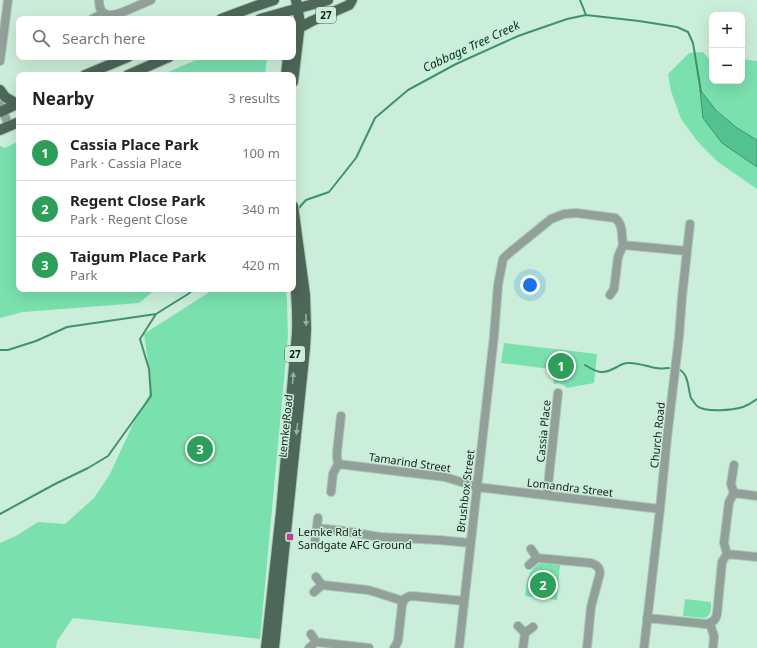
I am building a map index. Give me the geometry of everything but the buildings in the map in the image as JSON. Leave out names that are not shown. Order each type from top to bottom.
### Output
[{"type":"main road","points":[[229,16],[274,0]]},
{"type":"main road","points":[[272,16],[294,8],[328,0]]},
{"type":"main road","name":"27","points":[[299,28],[350,5],[352,0]]},
{"type":"main road","name":"27","points":[[294,8],[300,19],[296,55]]},
{"type":"main road","points":[[92,72],[121,60]]},
{"type":"main road","points":[[135,72],[162,60]]},
{"type":"main road","points":[[286,72],[288,60]]},
{"type":"main road","name":"27","points":[[294,72],[295,60]]},
{"type":"main road","points":[[0,90],[5,96],[16,103]]},
{"type":"main road","points":[[1,109],[16,105]]},
{"type":"main road","points":[[3,127],[16,123]]},
{"type":"main road","name":"Lemke Road","points":[[274,648],[306,329],[305,295],[296,226]]},
{"type":"main road","name":"Lemke Road","points":[[266,648],[281,512],[297,333],[296,284]]},
{"type":"street","points":[[0,61],[8,0]]},
{"type":"street","points":[[98,0],[102,12],[107,15],[114,15],[151,0]]},
{"type":"street","points":[[98,16],[102,12]]},
{"type":"street","points":[[1,109],[3,127]]},
{"type":"street","name":"Brushbox Street","points":[[459,648],[494,336],[498,285],[503,259],[551,219],[564,214],[576,213],[615,218],[620,221],[623,245]]},
{"type":"street","name":"Church Road","points":[[644,648],[679,337],[690,224]]},
{"type":"street","points":[[610,295],[614,289],[618,257],[623,245],[687,251]]},
{"type":"street","name":"Cassia Place","points":[[547,495],[558,394]]},
{"type":"street","points":[[331,492],[333,474],[338,464],[337,452],[341,416]]},
{"type":"street","name":"Tamarind Street","points":[[338,464],[445,477],[477,486]]},
{"type":"street","points":[[647,618],[704,624],[710,624],[714,620],[716,616],[722,562],[727,554],[724,543],[729,502],[734,493],[731,482],[734,465]]},
{"type":"street","name":"Lomandra Street","points":[[477,486],[660,509]]},
{"type":"street","points":[[734,493],[757,496]]},
{"type":"street","points":[[315,540],[318,518]]},
{"type":"street","points":[[317,528],[380,537],[470,543]]},
{"type":"street","points":[[531,549],[538,558]]},
{"type":"street","points":[[727,554],[757,557]]},
{"type":"street","points":[[529,564],[538,558],[597,566],[600,573],[591,607],[586,648]]},
{"type":"street","points":[[316,577],[322,586]]},
{"type":"street","points":[[314,592],[322,586],[368,590],[403,601]]},
{"type":"street","points":[[394,648],[398,641],[401,608],[403,601],[408,596],[464,601]]},
{"type":"street","points":[[710,624],[714,636],[713,648]]},
{"type":"street","points":[[518,626],[525,633]]},
{"type":"street","points":[[523,648],[525,633],[533,627]]},
{"type":"street","points":[[311,634],[316,642]]},
{"type":"street","points":[[309,648],[316,642],[369,648]]},
{"type":"shaded area","points":[[703,52],[709,59],[709,84],[745,84],[745,59],[757,61],[757,140],[737,128],[716,109],[700,91],[757,167],[757,189],[718,162],[698,142],[681,119],[671,91],[668,74],[689,53]]},
{"type":"shaded area","points":[[196,60],[267,60],[265,72],[168,72]]},
{"type":"shaded area","points":[[700,90],[716,110],[737,128],[757,140],[757,167],[722,143],[703,118]]},
{"type":"shaded area","points":[[16,142],[16,292],[152,292],[139,303],[23,312],[0,318],[0,146],[5,148]]},
{"type":"shaded area","points":[[209,292],[286,292],[288,336],[260,639],[73,618],[57,641],[56,648],[0,648],[0,543],[16,536],[38,522],[65,524],[94,498],[110,474],[133,424],[149,395],[151,383],[144,334]]},
{"type":"shaded area","points":[[504,343],[597,354],[594,383],[567,388],[558,383],[554,384],[551,369],[501,363]]},
{"type":"shaded area","points":[[540,563],[560,565],[557,600],[525,596],[527,581],[530,574],[532,570]]},
{"type":"shaded area","points":[[685,599],[711,602],[710,614],[704,618],[683,616]]},
{"type":"waterway","points":[[580,0],[586,15]]},
{"type":"waterway","name":"Cabbage Tree Creek","points":[[297,210],[306,200],[329,192],[356,158],[375,118],[408,90],[456,64],[518,36],[567,19],[586,15],[677,27],[688,32],[693,43],[701,92]]},
{"type":"waterway","name":"Cabbage Tree Creek","points":[[0,514],[108,456],[151,396],[149,369],[140,339],[156,314],[190,292]]},
{"type":"waterway","points":[[0,350],[8,350],[36,341],[67,327],[156,314]]},
{"type":"waterway","points":[[585,365],[600,372],[612,370],[622,364],[628,363],[658,368],[669,368]]},
{"type":"waterway","points":[[680,370],[687,379],[691,398],[697,406],[701,408],[707,410],[733,409],[743,407],[757,399]]},
{"type":"place","name":"Cassia Place Park","points":[[561,366]]},
{"type":"place","name":"Taigum Place Park","points":[[200,449]]},
{"type":"place","name":"Lemke Rd at Sandgate AFC Ground","points":[[290,537]]},
{"type":"place","name":"Regent Close Park","points":[[543,585]]}]
